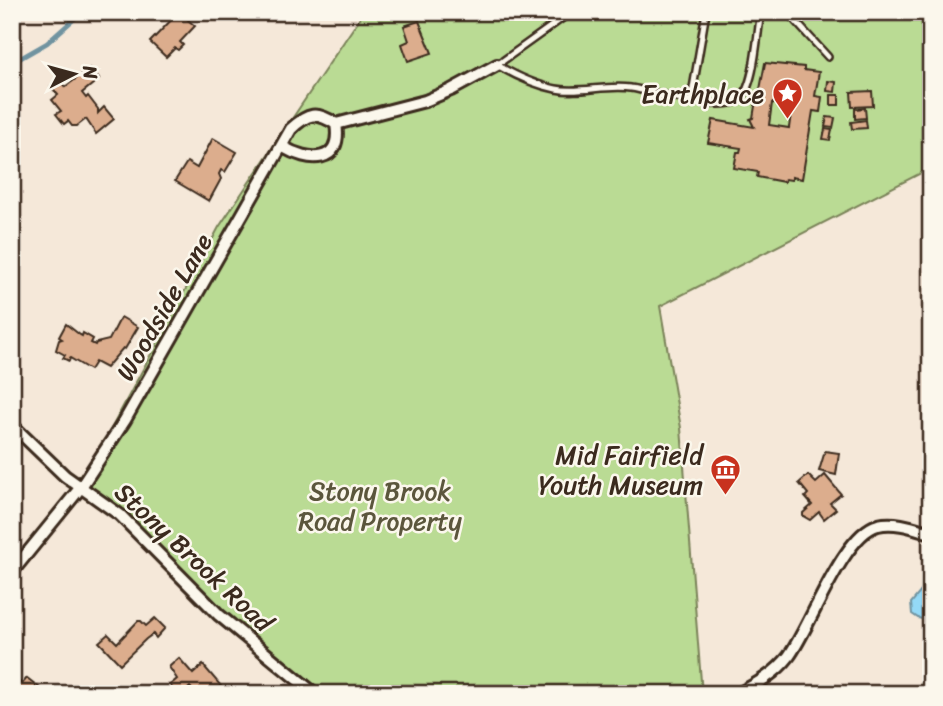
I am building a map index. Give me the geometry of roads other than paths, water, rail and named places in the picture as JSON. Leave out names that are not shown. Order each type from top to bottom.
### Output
[{"type":"street","name":"Woodside Lane","points":[[12,572],[81,487],[135,403],[291,130],[303,118],[320,116],[336,124],[425,101],[497,65]]},
{"type":"street","points":[[283,147],[308,158],[323,157],[333,149],[338,134],[336,124]]},
{"type":"street","name":"Stony Brook Road","points":[[12,425],[52,464],[120,515],[226,621],[316,694]]},
{"type":"street","points":[[738,694],[769,676],[789,655],[841,561],[868,530],[880,524],[895,524],[931,533]]},
{"type":"lane","points":[[570,12],[497,65],[538,85],[560,90],[630,88],[668,97],[727,105],[744,95],[749,85],[761,12]]},
{"type":"lane","points":[[691,100],[706,12]]},
{"type":"lane","points":[[787,12],[828,57]]},
{"type":"water","points":[[931,587],[931,621],[912,614],[911,603],[921,591]]},
{"type":"waterway","points":[[12,63],[47,43],[82,12]]},
{"type":"place","name":"Earthplace","points":[[787,121]]},
{"type":"place","name":"Mid Fairfield Youth Museum","points":[[726,497]]},
{"type":"park label","name":"Stony Brook Road Property","points":[[380,506]]}]
